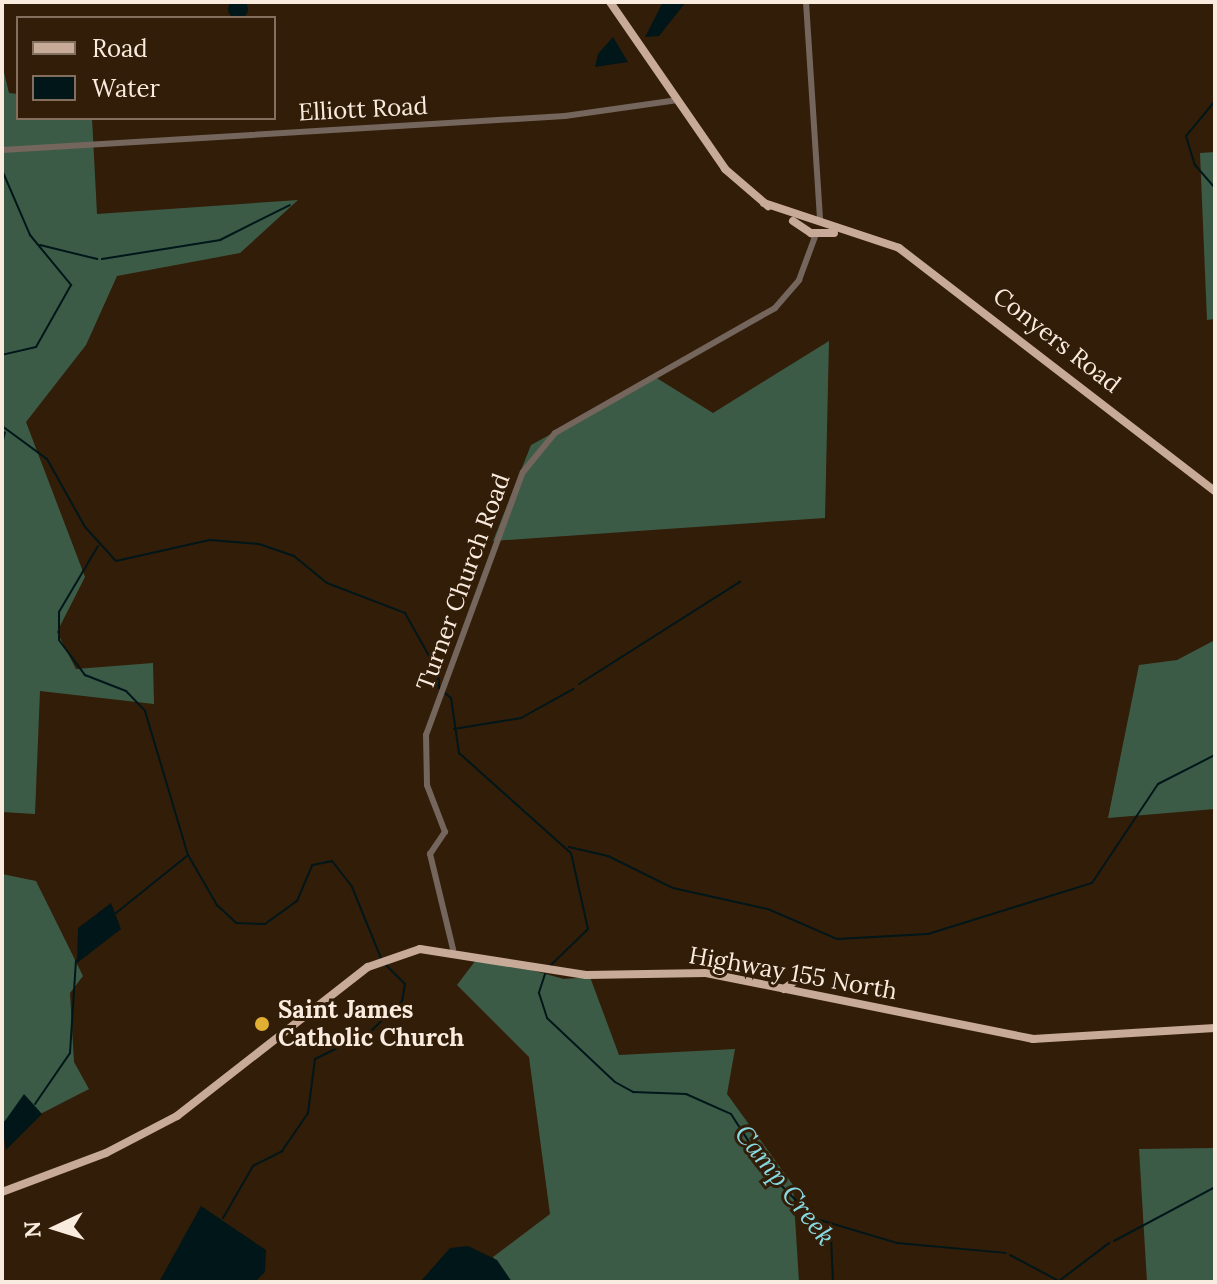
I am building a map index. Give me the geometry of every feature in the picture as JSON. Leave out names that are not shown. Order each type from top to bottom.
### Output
[{"type":"main road","name":"Conyers Road","points":[[610,2],[725,169],[764,203],[814,226],[864,236],[899,248],[954,283],[1215,491]]},
{"type":"main road","name":"Highway 155 North","points":[[2,1192],[116,1149],[184,1112],[368,967],[389,957],[453,949],[564,973],[691,971],[1033,1039],[1215,1028]]},
{"type":"main road","points":[[783,989],[799,978]]},
{"type":"street","name":"Turner Church Road","points":[[453,949],[430,854],[445,832],[425,765],[440,697],[493,540],[538,448],[775,308],[805,266],[814,226],[815,178],[806,2]]},
{"type":"street","name":"Elliott Road","points":[[2,150],[565,116],[678,100]]},
{"type":"green space","points":[[2,64],[9,93],[16,94],[16,120],[92,120],[97,214],[298,200],[240,253],[117,276],[86,345],[26,422],[85,577],[57,632],[76,669],[153,663],[154,704],[40,691],[35,814],[2,812]]},
{"type":"green space","points":[[1215,152],[1215,319],[1207,320],[1200,153]]},
{"type":"green space","points":[[829,341],[825,518],[493,541],[531,445],[655,377],[713,413]]},
{"type":"green space","points":[[1215,640],[1215,809],[1108,818],[1139,665],[1177,660]]},
{"type":"green space","points":[[2,874],[36,881],[83,976],[70,993],[74,1062],[89,1089],[11,1129],[2,1118]]},
{"type":"green space","points":[[479,956],[564,979],[590,977],[619,1055],[735,1049],[727,1094],[793,1185],[799,1282],[509,1282],[493,1257],[550,1214],[529,1057],[457,985]]},
{"type":"green space","points":[[1215,1148],[1215,1282],[1147,1282],[1139,1149]]},
{"type":"water","points":[[234,0],[242,0],[247,5],[245,16],[231,16],[229,13],[229,5]]},
{"type":"water","points":[[663,2],[686,2],[659,36],[645,37]]},
{"type":"water","points":[[613,37],[628,62],[595,67],[598,54]]},
{"type":"water","points":[[111,903],[121,929],[77,963],[78,928]]},
{"type":"water","points":[[24,1094],[42,1114],[6,1150],[2,1125]]},
{"type":"water","points":[[201,1206],[266,1250],[265,1272],[255,1282],[159,1282]]},
{"type":"water","points":[[468,1246],[497,1260],[512,1282],[420,1282],[450,1248]]},
{"type":"waterway","points":[[1215,101],[1186,136],[1195,165],[1215,188]]},
{"type":"waterway","points":[[2,170],[30,235],[71,285],[36,347],[2,355]]},
{"type":"waterway","points":[[102,259],[220,240],[290,205]]},
{"type":"waterway","points":[[40,245],[97,259]]},
{"type":"waterway","points":[[2,426],[47,459],[85,527],[116,561],[210,540],[259,544],[294,556],[327,583],[405,613],[438,672],[439,688],[451,698],[459,753],[571,853],[588,929],[550,966]]},
{"type":"waterway","points":[[2,444],[5,432]]},
{"type":"waterway","points":[[98,546],[59,612],[59,640],[85,675],[126,691],[145,711],[188,855],[217,905],[236,923],[265,924],[297,901],[312,865],[332,861],[352,887],[381,958]]},
{"type":"waterway","points":[[579,684],[740,582]]},
{"type":"waterway","points":[[454,729],[521,718],[573,689]]},
{"type":"waterway","points":[[569,847],[608,856],[673,888],[768,909],[837,939],[928,934],[1092,883],[1158,784],[1215,755]]},
{"type":"waterway","points":[[116,913],[187,856]]},
{"type":"waterway","points":[[35,1104],[70,1053],[76,960]]},
{"type":"waterway","points":[[223,1218],[253,1166],[282,1151],[308,1113],[315,1059],[370,1032],[402,1001],[405,984],[385,964]]},
{"type":"waterway","name":"Camp Creek","points":[[545,974],[539,993],[547,1018],[615,1082],[633,1092],[686,1094],[731,1114],[769,1173],[831,1236],[833,1282]]},
{"type":"waterway","points":[[1114,1241],[1215,1187]]},
{"type":"waterway","points":[[820,1220],[897,1243],[1006,1253]]},
{"type":"waterway","points":[[1010,1255],[1059,1281],[1109,1243]]},
{"type":"place","name":"Saint James Catholic Church","points":[[262,1024]]}]
